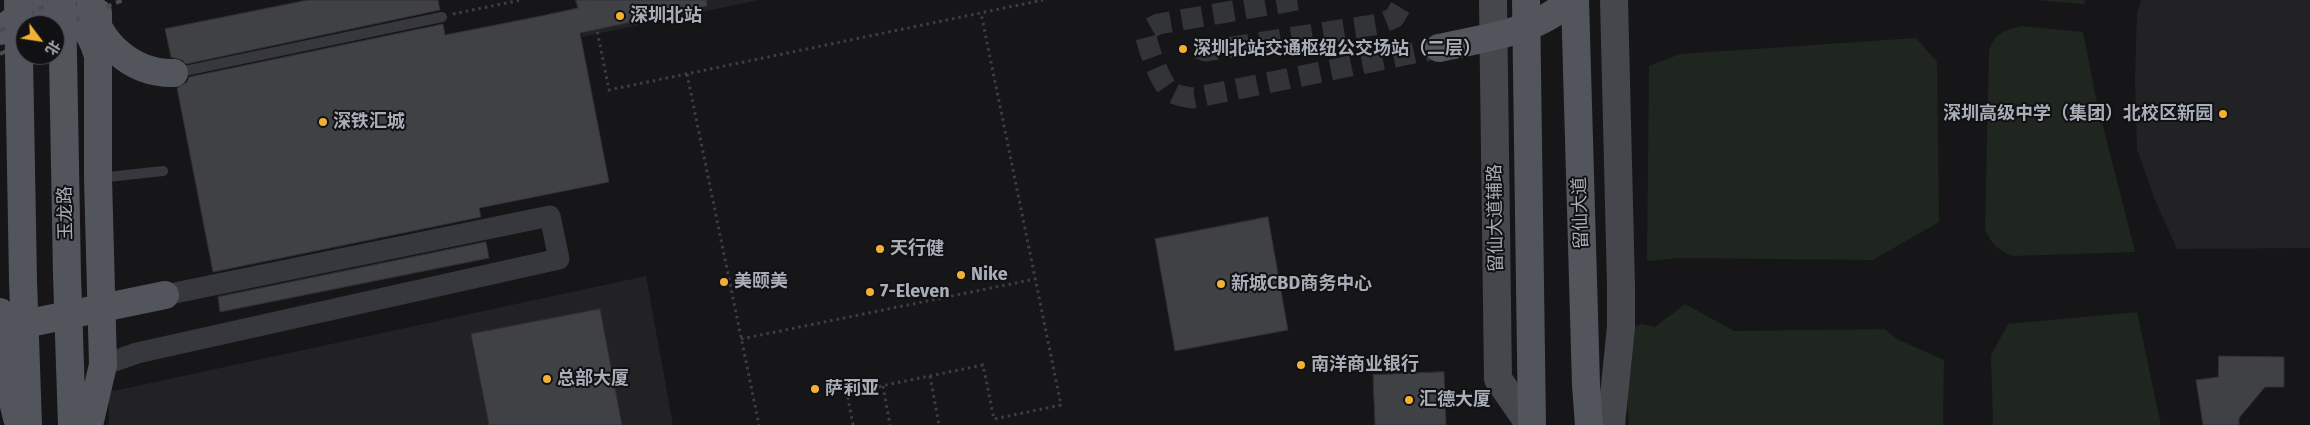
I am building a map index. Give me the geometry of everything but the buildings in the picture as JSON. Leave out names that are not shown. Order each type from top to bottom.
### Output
[{"type":"main road","points":[[18,0],[23,280],[28,425]]},
{"type":"main road","name":"玉龙路","points":[[62,0],[72,425]]},
{"type":"main road","points":[[90,0],[91,9],[103,37],[117,52],[146,70],[161,74],[174,73]]},
{"type":"main road","points":[[89,425],[103,365],[98,178],[97,55],[99,0]]},
{"type":"main road","name":"留仙大道辅路","points":[[1493,0],[1498,379],[1531,425]]},
{"type":"main road","points":[[1526,0],[1531,425]]},
{"type":"main road","points":[[1439,48],[1502,34],[1537,23],[1570,0]]},
{"type":"main road","name":"留仙大道","points":[[1575,0],[1586,385],[1589,425]]},
{"type":"main road","points":[[1611,425],[1621,327],[1614,0]]},
{"type":"main road","points":[[0,31],[20,13],[48,8],[63,11],[76,18],[86,28],[94,41],[97,55]]},
{"type":"main road","points":[[0,328],[164,295]]},
{"type":"main road","points":[[0,312],[2,357],[19,425]]},
{"type":"street","points":[[103,365],[137,353],[560,259],[550,216],[164,295]]},
{"type":"lane","points":[[174,73],[442,17]]},
{"type":"lane","points":[[98,178],[163,171]]},
{"type":"path","points":[[442,17],[521,0]]},
{"type":"path","points":[[591,0],[609,90],[1043,0]]},
{"type":"path","points":[[854,425],[847,393],[983,366],[994,419],[1061,405],[981,13]]},
{"type":"path","points":[[687,74],[758,425]]},
{"type":"path","points":[[741,339],[1035,279]]},
{"type":"path","points":[[930,376],[940,425]]},
{"type":"path","points":[[883,386],[890,425]]},
{"type":"shaded area","name":"深圳北站","points":[[575,0],[759,0],[582,37]]},
{"type":"shaded area","points":[[2035,0],[2085,0],[2084,4]]},
{"type":"shaded area","name":"深圳高级中学（集团）北校区新园","points":[[2141,0],[2310,0],[2310,248],[2177,249],[2155,200],[2137,149],[2135,80],[2137,14]]},
{"type":"shaded area","points":[[2021,26],[2083,32],[2096,98],[2135,252],[2013,256],[1996,246],[1987,234],[1985,229],[1989,50],[1997,36],[2009,29]]},
{"type":"shaded area","points":[[1916,38],[1937,62],[1939,222],[1873,260],[1680,258],[1647,261],[1649,66],[1680,54]]},
{"type":"shaded area","points":[[646,276],[673,425],[109,425],[109,392]]},
{"type":"shaded area","points":[[1685,304],[1734,331],[1885,329],[1897,339],[1944,360],[1943,425],[1629,425],[1626,377],[1630,328],[1642,324],[1655,327]]},
{"type":"shaded area","points":[[2137,312],[2161,425],[1993,425],[1991,355],[2008,324]]},
{"type":"tunnel","points":[[1297,0],[1158,24],[1151,28],[1146,37],[1162,81],[1175,94],[1193,98],[1439,48]]},
{"type":"tunnel","points":[[1197,48],[1206,51],[1379,24],[1394,18],[1405,0]]},
{"type":"railway","points":[[0,31],[55,0]]},
{"type":"railway","points":[[65,24],[123,0]]},
{"type":"railway","points":[[0,54],[15,47]]},
{"type":"place","name":"深圳北站","points":[[620,16]]},
{"type":"place","name":"深圳北站交通枢纽公交场站（二层）","points":[[1183,49]]},
{"type":"place","name":"深圳高级中学（集团）北校区新园","points":[[2223,114]]},
{"type":"place","name":"深铁汇城","points":[[323,122]]},
{"type":"place","name":"天行健","points":[[880,249]]},
{"type":"place","name":"Nike","points":[[961,275]]},
{"type":"place","name":"美颐美","points":[[724,282]]},
{"type":"place","name":"新城CBD商务中心","points":[[1221,284]]},
{"type":"place","name":"7-Eleven","points":[[870,292]]},
{"type":"place","name":"南洋商业银行","points":[[1301,365]]},
{"type":"place","name":"总部大厦","points":[[547,379]]},
{"type":"place","name":"萨莉亚","points":[[815,389]]},
{"type":"place","name":"汇德大厦","points":[[1409,400]]}]
